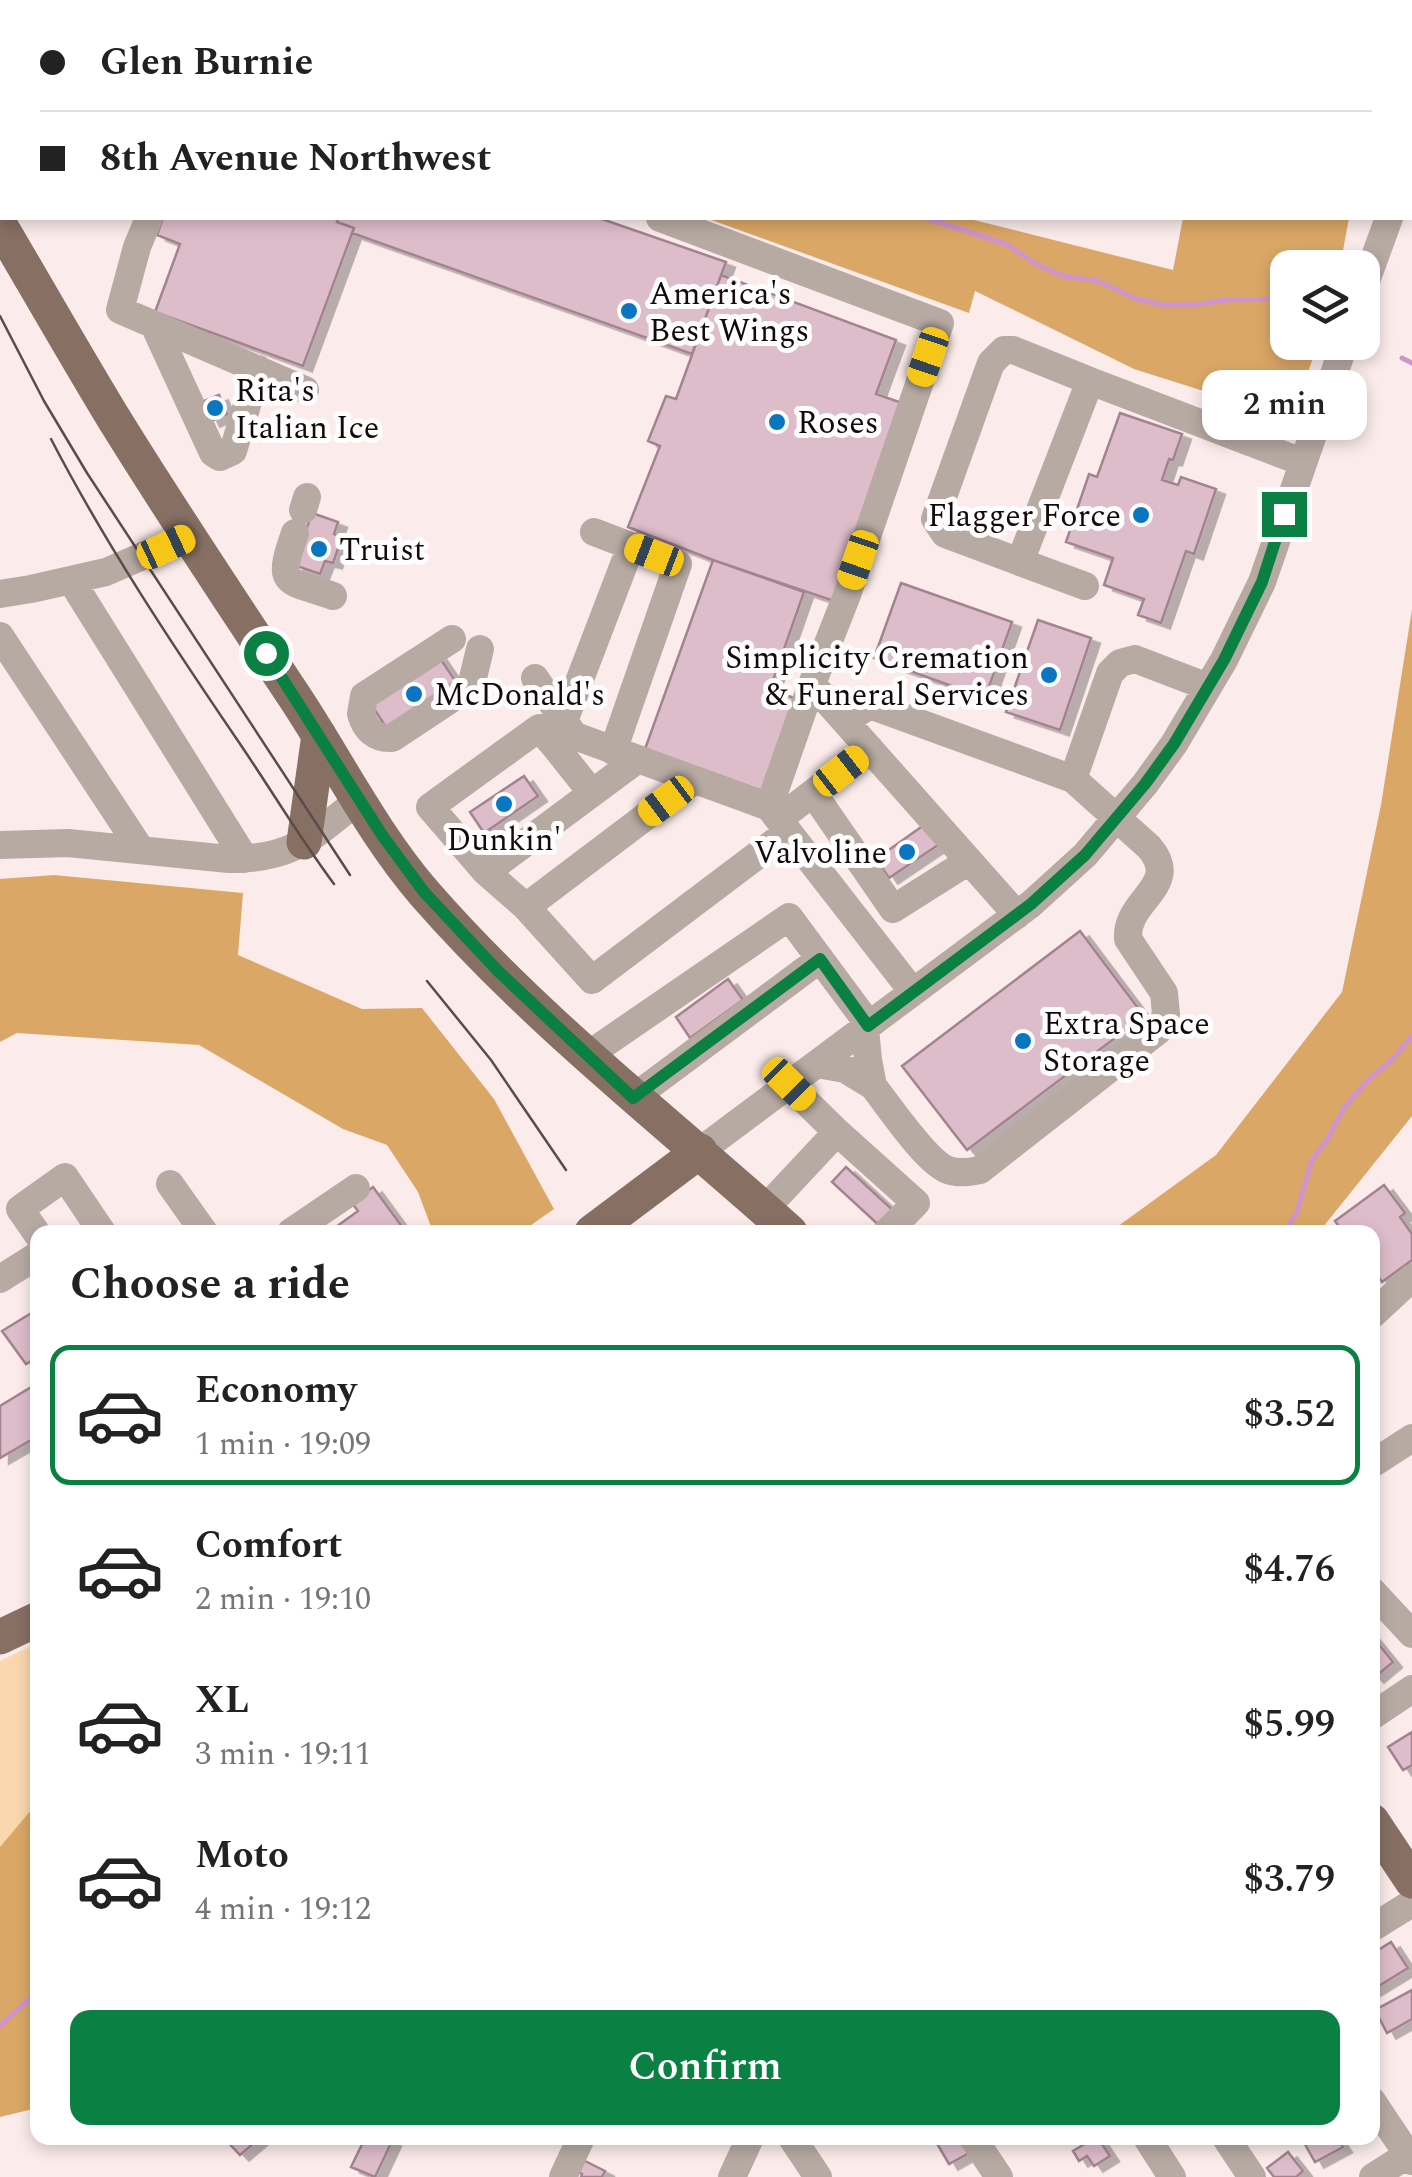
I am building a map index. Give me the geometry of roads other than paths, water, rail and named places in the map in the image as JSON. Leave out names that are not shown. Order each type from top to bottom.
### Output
[{"type":"main road","points":[[0,225],[110,413],[382,835],[424,892],[498,971],[633,1098],[777,1221]]},
{"type":"main road","points":[[304,842],[319,735]]},
{"type":"main road","points":[[601,1225],[700,1152]]},
{"type":"main road","points":[[0,1615],[30,1602]]},
{"type":"main road","points":[[0,1637],[30,1623]]},
{"type":"main road","points":[[1380,1833],[1412,1881]]},
{"type":"street","points":[[147,220],[120,310],[305,390]]},
{"type":"street","points":[[665,220],[940,323],[812,684],[779,819]]},
{"type":"street","points":[[1377,250],[1388,220]]},
{"type":"street","points":[[154,324],[213,453],[220,456],[233,451],[258,369]]},
{"type":"street","points":[[1085,586],[945,534],[935,518],[991,363],[1004,350],[1013,350],[1302,462]]},
{"type":"street","points":[[700,1152],[1017,914],[1085,855],[1116,819],[1164,757],[1208,687],[1262,582],[1338,360]]},
{"type":"street","points":[[1020,562],[1090,381]]},
{"type":"street","points":[[301,513],[284,564],[288,578],[333,596]]},
{"type":"street","points":[[486,872],[592,793],[626,755],[678,564],[594,532]]},
{"type":"street","points":[[0,594],[124,566],[189,536]]},
{"type":"street","points":[[565,736],[631,546]]},
{"type":"street","points":[[71,580],[245,859]]},
{"type":"street","points":[[0,636],[141,850]]},
{"type":"street","points":[[452,639],[364,696],[361,714],[371,732],[392,738],[469,687],[480,650]]},
{"type":"street","points":[[1073,779],[1110,673],[1120,663],[1135,659],[1208,687]]},
{"type":"street","points":[[535,678],[592,793]]},
{"type":"street","points":[[812,684],[1017,914]]},
{"type":"street","points":[[816,1064],[845,1068],[873,1086],[936,1164],[950,1172],[964,1173],[980,1170],[1158,1030],[1166,1014],[1164,993],[1128,939],[1127,929],[1132,914],[1159,879],[1161,870],[1156,855],[1073,779],[870,705],[845,721]]},
{"type":"street","points":[[870,749],[779,819],[592,980],[526,907],[486,872],[430,807],[540,728],[694,780],[779,819],[913,992]]},
{"type":"street","points":[[526,907],[694,780]]},
{"type":"street","points":[[812,793],[894,909],[969,861]]},
{"type":"street","points":[[0,844],[68,842],[245,859],[278,854],[304,842],[360,800]]},
{"type":"street","points":[[588,1055],[789,917],[867,1027],[873,1086]]},
{"type":"street","points":[[633,1098],[820,959]]},
{"type":"street","points":[[789,1084],[916,1203],[894,1225]]},
{"type":"street","points":[[777,1221],[837,1132]]},
{"type":"street","points":[[31,1225],[20,1209],[64,1177],[97,1225]]},
{"type":"street","points":[[170,1184],[199,1225]]},
{"type":"street","points":[[302,1225],[356,1188]]},
{"type":"street","points":[[0,1279],[30,1260]]},
{"type":"street","points":[[1380,1308],[1412,1278]]},
{"type":"street","points":[[1380,1459],[1412,1438]]},
{"type":"street","points":[[1380,1600],[1412,1634]]},
{"type":"street","points":[[1380,1711],[1412,1689]]},
{"type":"street","points":[[1380,1923],[1412,1903]]},
{"type":"street","points":[[1373,2177],[1411,2156],[1380,2112]]},
{"type":"street","points":[[562,2177],[578,2145]]},
{"type":"street","points":[[732,2177],[747,2145]]},
{"type":"street","points":[[797,2145],[818,2177]]},
{"type":"street","points":[[978,2145],[999,2177]]},
{"type":"street","points":[[1151,2145],[1172,2177]]},
{"type":"street","points":[[1231,2145],[1252,2177]]},
{"type":"waterway","points":[[932,220],[1006,244],[1063,276],[1098,281],[1134,298],[1162,305],[1270,299]]},
{"type":"waterway","points":[[1402,358],[1412,363]]},
{"type":"waterway","points":[[1289,1225],[1297,1212],[1312,1160],[1344,1108],[1412,1036]]},
{"type":"waterway","points":[[0,2026],[30,1998]]},
{"type":"tram line","points":[[0,316],[87,473],[350,875]]},
{"type":"tram line","points":[[51,439],[139,591],[334,884]]},
{"type":"tram line","points":[[427,981],[491,1060],[566,1170]]},
{"type":"place","name":"America's Best Wings","points":[[629,311]]},
{"type":"place","name":"Rita's Italian Ice","points":[[215,408]]},
{"type":"place","name":"Roses","points":[[777,422]]},
{"type":"place","name":"Flagger Force","points":[[1141,515]]},
{"type":"place","name":"Truist","points":[[319,549]]},
{"type":"place","name":"Simplicity Cremation & Funeral Services","points":[[1049,675]]},
{"type":"place","name":"McDonald's","points":[[414,694]]},
{"type":"place","name":"Dunkin'","points":[[504,804]]},
{"type":"place","name":"Valvoline","points":[[907,852]]},
{"type":"place","name":"Extra Space Storage","points":[[1023,1041]]}]
